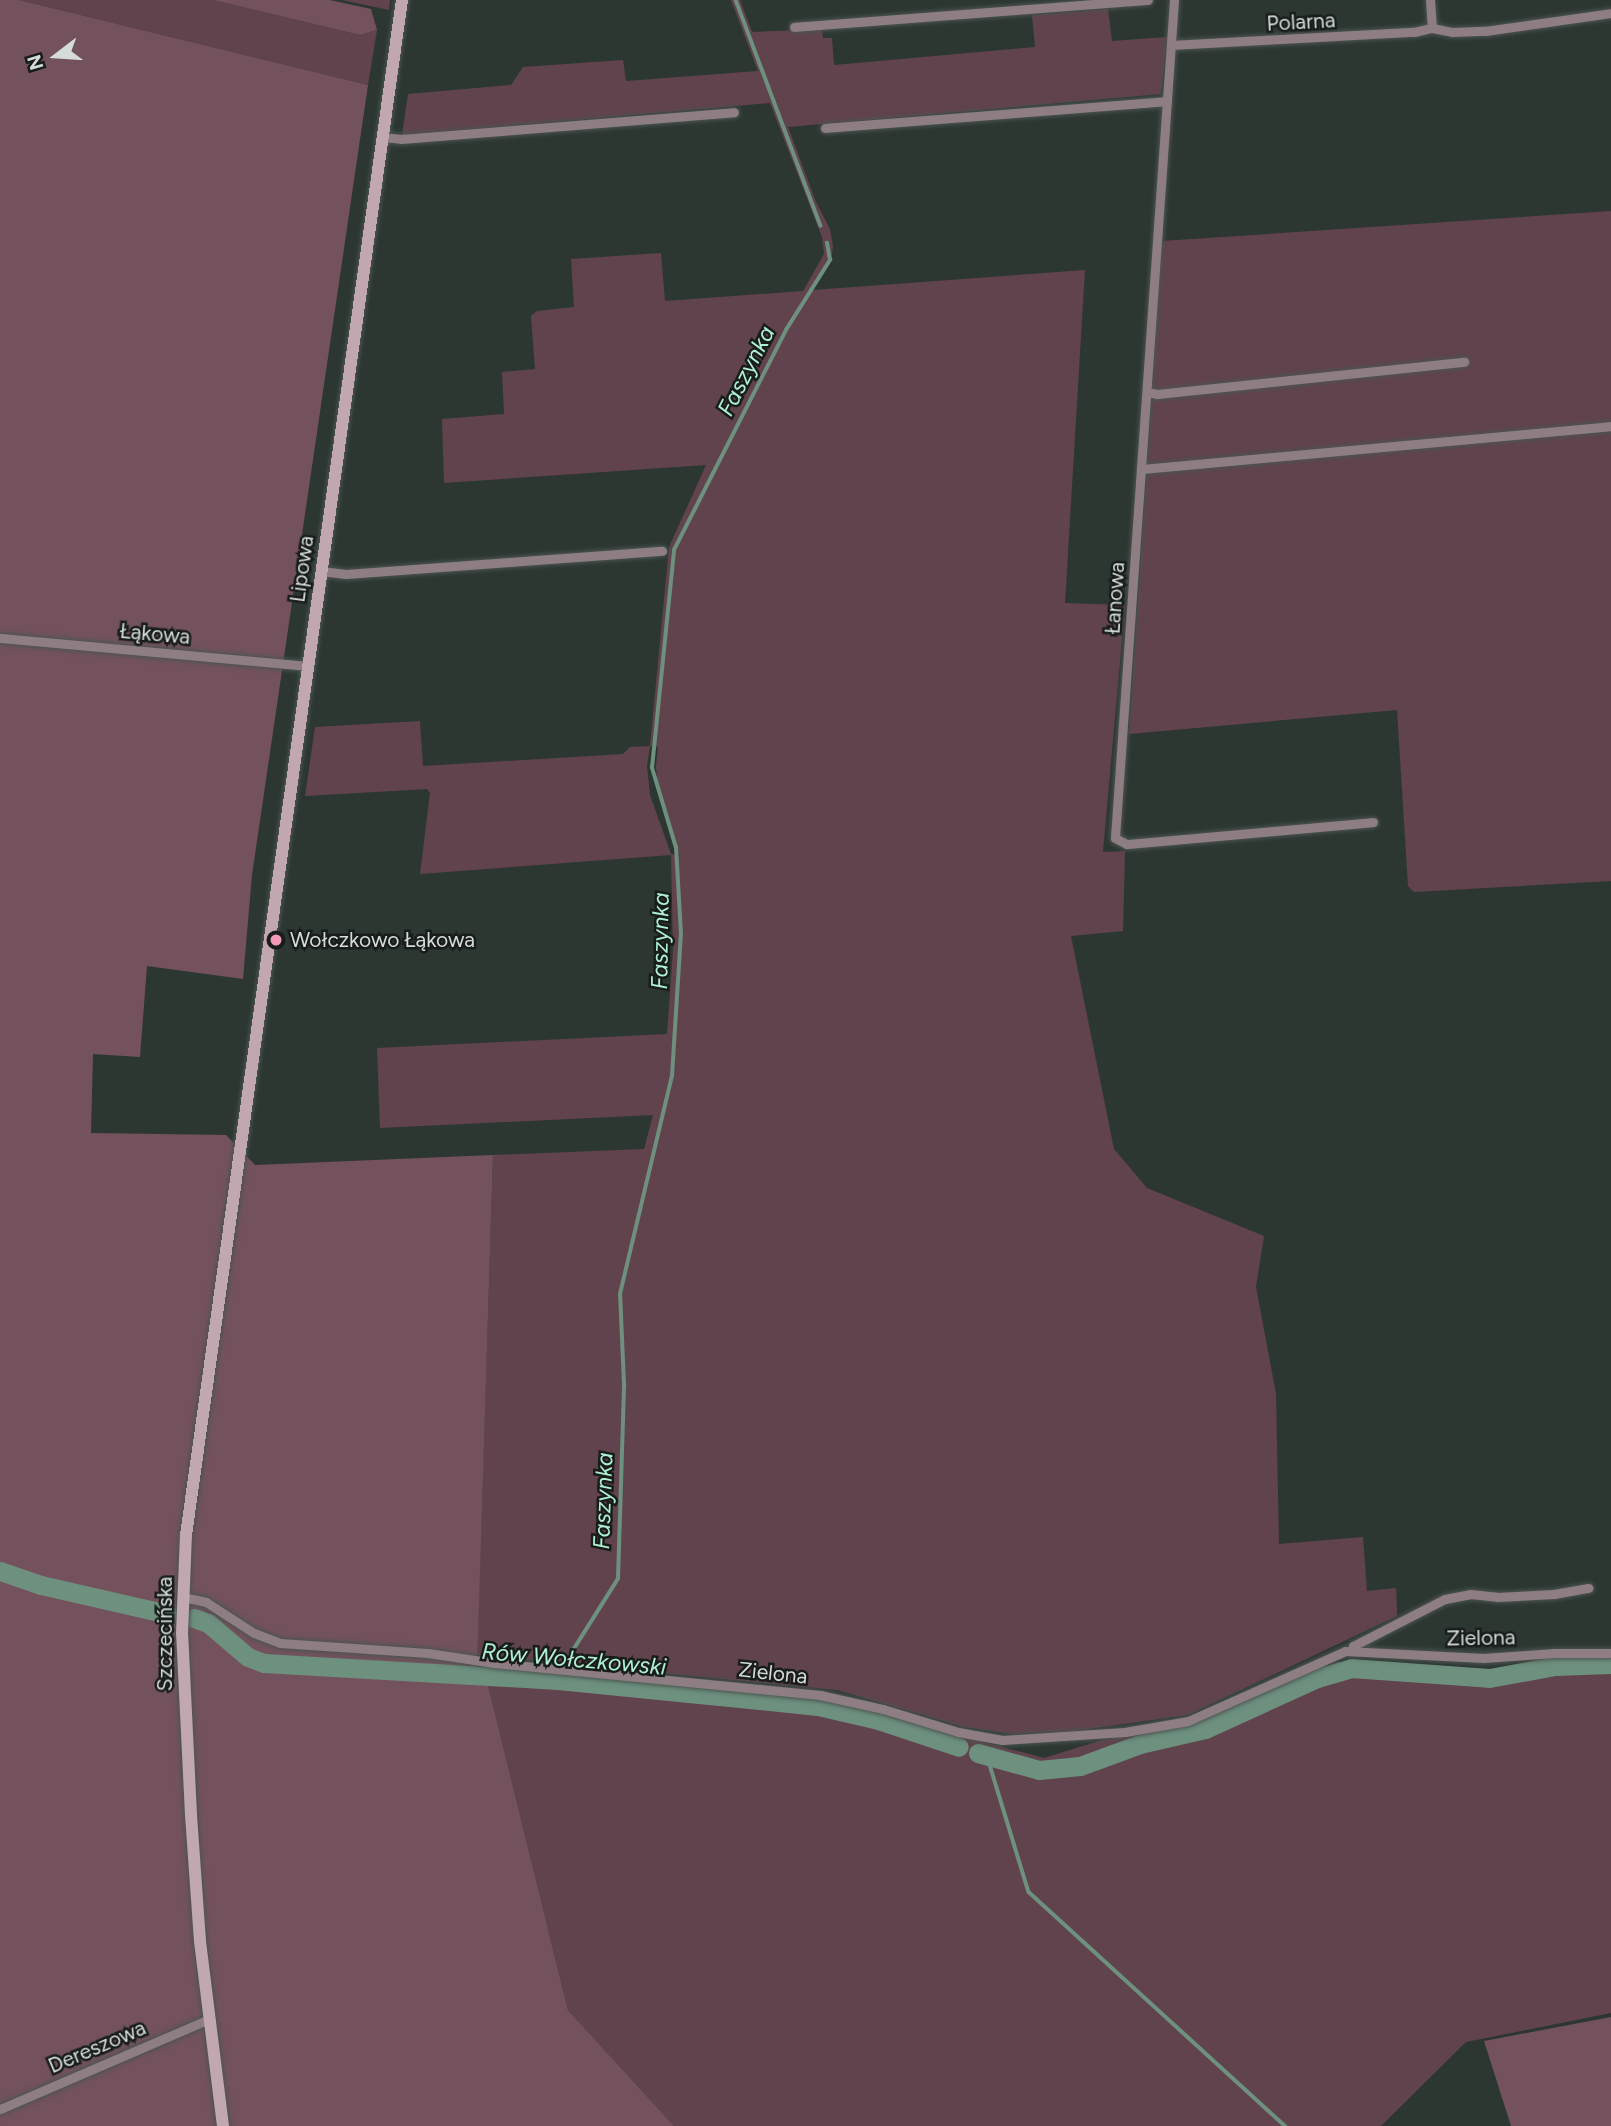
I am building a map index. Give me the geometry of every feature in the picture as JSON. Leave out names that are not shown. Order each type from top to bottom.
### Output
[{"type":"street","name":"Lipowa","points":[[239,1144],[402,0]]},
{"type":"street","points":[[794,27],[1148,0]]},
{"type":"street","name":"Łanowa","points":[[1174,0],[1115,838],[1126,844],[1373,822]]},
{"type":"street","points":[[1430,0],[1432,28]]},
{"type":"street","name":"Polarna","points":[[1171,45],[1414,33],[1432,28],[1452,32],[1485,30],[1611,13]]},
{"type":"street","points":[[825,128],[1167,101]]},
{"type":"street","points":[[383,137],[401,139],[734,111]]},
{"type":"street","points":[[1147,392],[1157,394],[1464,362]]},
{"type":"street","points":[[1141,469],[1611,426]]},
{"type":"street","points":[[321,571],[346,574],[662,551]]},
{"type":"street","name":"Łąkowa","points":[[0,638],[307,666]]},
{"type":"street","name":"Szczecińska","points":[[223,2126],[209,2019],[191,1815],[183,1597],[192,1476],[239,1144]]},
{"type":"street","name":"Zielona","points":[[1353,1651],[1353,1646],[1446,1599],[1470,1594],[1497,1597],[1555,1594],[1588,1588]]},
{"type":"street","name":"Zielona","points":[[183,1597],[206,1602],[254,1633],[280,1643],[428,1653],[494,1663],[820,1695],[883,1709],[958,1732],[1002,1740],[1125,1732],[1188,1721],[1339,1653],[1353,1651],[1484,1658],[1555,1653],[1611,1653]]},
{"type":"street","name":"Dereszowa","points":[[0,2109],[209,2019]]},
{"type":"shaded area","points":[[0,0],[19,0],[368,85],[252,875],[243,979],[147,966],[140,1057],[93,1054],[91,1133],[226,1135],[255,1165],[493,1155],[477,1668],[487,1681],[568,2010],[674,2126],[0,2126]]},
{"type":"shaded area","points":[[19,0],[213,0],[360,35],[377,30],[368,85]]},
{"type":"shaded area","points":[[213,0],[330,0],[371,9],[377,30],[360,35]]},
{"type":"shaded area","points":[[342,0],[390,0],[389,10]]},
{"type":"shaded area","points":[[731,0],[740,0],[752,32],[822,29],[823,38],[832,38],[834,65],[1035,47],[1032,15],[1108,9],[1112,41],[1167,37],[1161,94],[788,127],[816,202],[830,229],[833,246],[831,260],[813,290],[1085,270],[1065,603],[1125,605],[1103,852],[1125,851],[1123,931],[1071,936],[1114,1149],[1147,1188],[1264,1236],[1256,1287],[1276,1394],[1279,1544],[1363,1537],[1367,1591],[1396,1588],[1397,1616],[1188,1715],[1074,1731],[1012,1734],[964,1727],[837,1690],[477,1655],[493,1155],[644,1149],[653,1115],[380,1128],[377,1048],[667,1034],[673,951],[671,855],[420,874],[430,793],[427,789],[305,796],[315,727],[420,721],[423,766],[623,754],[630,747],[650,746],[669,547],[706,465],[444,483],[442,419],[504,414],[502,372],[535,369],[531,316],[537,311],[574,307],[571,259],[661,253],[665,301],[803,291],[824,254],[822,237],[770,103],[402,135],[408,94],[511,85],[523,67],[623,60],[626,81],[758,71]],"holes":[[[650,746],[658,747],[658,793],[679,856],[671,854],[650,795],[647,766]]]},
{"type":"shaded area","points":[[1611,211],[1611,881],[1414,892],[1408,886],[1397,710],[1129,734],[1162,241]]},
{"type":"shaded area","points":[[1611,1660],[1611,2013],[1466,2042],[1381,2126],[674,2126],[568,2010],[487,1681],[477,1668],[843,1705],[1044,1758],[1102,1740],[1188,1727],[1337,1662],[1512,1670],[1561,1662]]},
{"type":"shaded area","points":[[1611,2017],[1611,2126],[1511,2126],[1484,2041]]},
{"type":"waterway","name":"Faszynka","points":[[736,0],[821,226]]},
{"type":"waterway","name":"Faszynka","points":[[565,1663],[618,1579],[624,1384],[620,1294],[672,1076],[681,934],[676,848],[652,768],[674,550],[786,330],[830,260],[827,243]]},
{"type":"waterway","name":"Rów Wołczkowski","points":[[0,1571],[41,1585],[168,1614]]},
{"type":"waterway","name":"Rów Wołczkowski","points":[[194,1618],[208,1623],[248,1657],[264,1663],[558,1680],[818,1706],[878,1720],[959,1747]]},
{"type":"waterway","name":"Rów Wołczkowski","points":[[978,1753],[1039,1770],[1080,1766],[1140,1744],[1205,1729],[1317,1678],[1351,1668],[1489,1678],[1555,1666],[1611,1664]]},
{"type":"waterway","name":"Faszynka","points":[[558,1680],[562,1674]]},
{"type":"waterway","points":[[987,1755],[1029,1892],[1285,2126]]},
{"type":"place","name":"Wołczkowo Łąkowa","points":[[276,940]]}]
